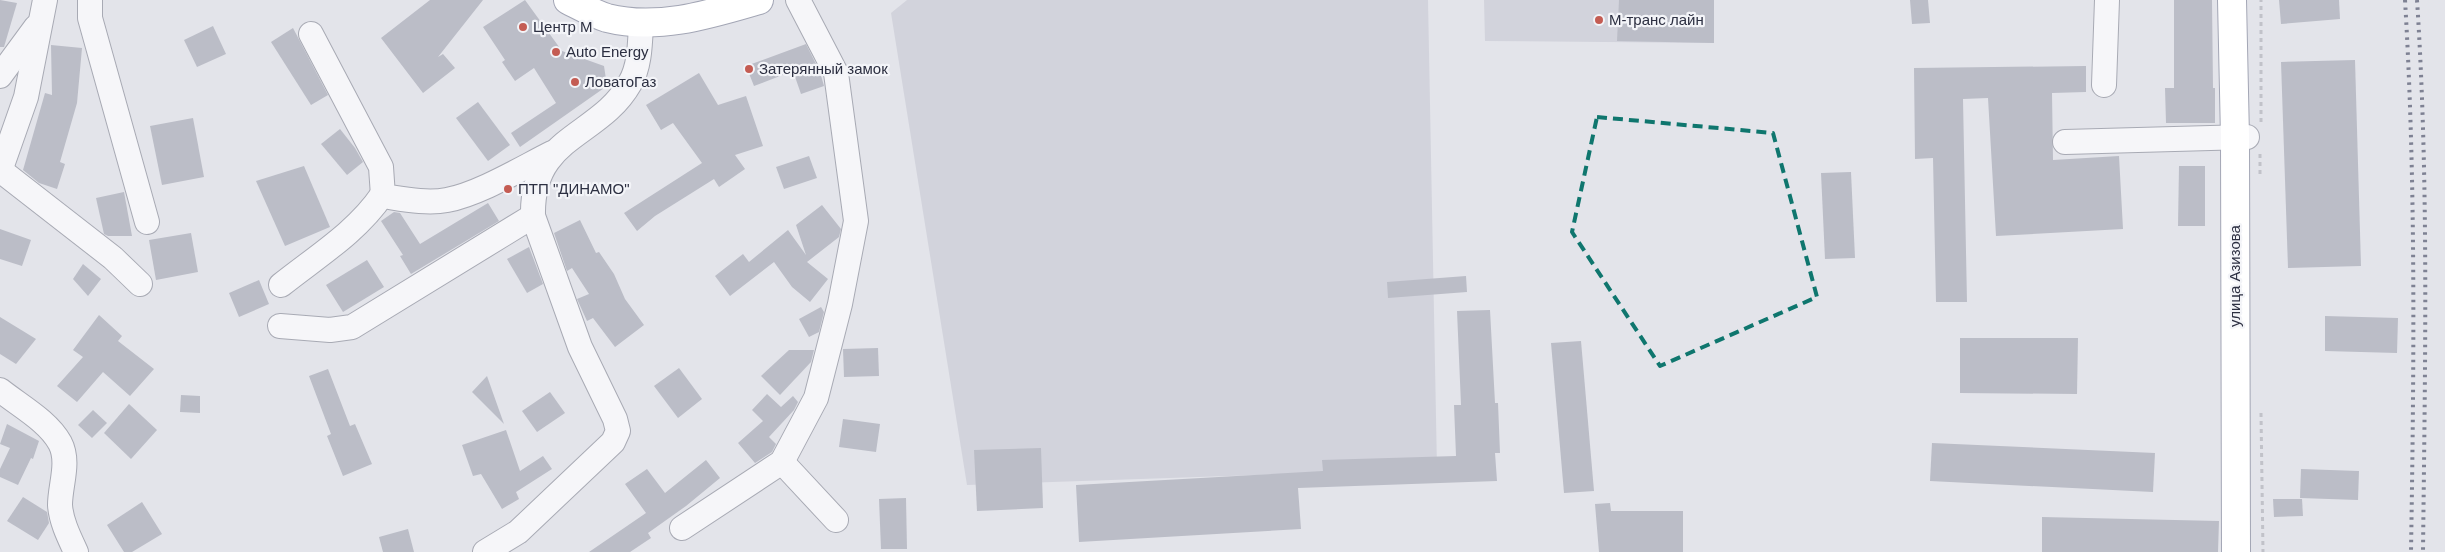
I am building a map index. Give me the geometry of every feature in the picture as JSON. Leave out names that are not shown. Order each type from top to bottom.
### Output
[{"type":"main road","points":[[568,0],[606,18],[641,24],[704,16],[759,0]]},
{"type":"main road","name":"улица Азизова","points":[[2232,0],[2251,138],[2236,552]]},
{"type":"main road","name":"улица Азизова","points":[[2248,0],[2251,138],[2248,552]]},
{"type":"street","points":[[45,0],[26,97],[0,170],[113,258],[140,284]]},
{"type":"street","points":[[90,0],[90,18],[147,222]]},
{"type":"street","points":[[682,528],[782,462],[816,398],[840,304],[856,221],[836,73],[798,0]]},
{"type":"street","points":[[2104,85],[2107,0]]},
{"type":"street","points":[[0,76],[39,23]]},
{"type":"street","points":[[382,196],[416,201],[447,200],[469,193],[552,153],[615,104],[630,82],[639,57],[641,24]]},
{"type":"street","points":[[281,285],[358,225],[370,214],[382,196],[381,167],[311,34]]},
{"type":"street","points":[[2065,142],[2251,138]]},
{"type":"street","points":[[485,552],[518,532],[613,442],[618,431],[615,419],[580,347],[533,216],[533,200],[538,178],[552,153]]},
{"type":"street","points":[[280,326],[330,330],[352,326],[533,216]]},
{"type":"street","points":[[0,390],[50,428],[61,445],[64,464],[60,505],[63,523],[76,552]]},
{"type":"street","points":[[782,462],[836,520]]},
{"type":"path","points":[[2260,180],[2251,138],[2261,0]]},
{"type":"path","points":[[2261,406],[2263,552]]},
{"type":"highlighted area","points":[[1597,117],[1773,133],[1817,297],[1660,366],[1572,232]]},
{"type":"shaded area","points":[[907,0],[1428,0],[1437,469],[967,485],[891,13]]},
{"type":"shaded area","name":"М-транс лайн","points":[[1484,0],[1714,0],[1714,43],[1485,41]]},
{"type":"building","points":[[0,0],[17,3],[4,47],[0,47]]},
{"type":"building","points":[[430,0],[483,0],[438,57],[443,54],[455,68],[423,93],[381,38]]},
{"type":"building","points":[[525,0],[562,51],[604,66],[607,86],[520,147],[511,133],[556,103],[534,68],[515,81],[502,62],[505,60],[483,27]]},
{"type":"building","points":[[1619,0],[1714,0],[1714,43],[1617,41]]},
{"type":"building","points":[[1910,0],[1928,0],[1930,23],[1912,24]]},
{"type":"building","points":[[2174,0],[2212,0],[2215,123],[2166,123],[2165,88],[2174,88]]},
{"type":"building","points":[[2279,0],[2339,0],[2340,19],[2281,24]]},
{"type":"building","points":[[213,26],[226,54],[197,67],[184,40]]},
{"type":"building","points":[[293,28],[328,95],[311,105],[271,42]]},
{"type":"building","points":[[806,44],[820,72],[824,86],[801,94],[793,71],[754,86],[746,66]]},
{"type":"building","points":[[51,45],[82,48],[77,103],[60,162],[65,164],[57,189],[39,183],[23,170],[45,93],[52,95]]},
{"type":"building","points":[[2355,60],[2361,266],[2288,268],[2281,62]]},
{"type":"building","points":[[2086,66],[2086,92],[2052,93],[2053,160],[2119,156],[2123,229],[1996,236],[1988,98],[1963,99],[1967,302],[1936,302],[1933,158],[1915,159],[1914,68]]},
{"type":"building","points":[[699,73],[718,105],[746,96],[763,146],[735,155],[745,169],[719,187],[714,179],[655,216],[637,231],[624,213],[702,163],[673,123],[661,130],[646,105]]},
{"type":"building","points":[[478,102],[510,145],[488,161],[456,118]]},
{"type":"building","points":[[193,118],[204,177],[162,185],[150,126]]},
{"type":"building","points":[[340,129],[363,162],[347,175],[321,144]]},
{"type":"building","points":[[809,156],[817,178],[784,189],[776,167]]},
{"type":"building","points":[[304,166],[330,227],[285,246],[256,181]]},
{"type":"building","points":[[2179,166],[2205,166],[2205,226],[2178,226]]},
{"type":"building","points":[[1851,172],[1855,258],[1825,259],[1821,173]]},
{"type":"building","points":[[124,192],[132,236],[108,236],[104,234],[96,198]]},
{"type":"building","points":[[488,203],[499,221],[411,274],[400,256],[403,255],[381,221],[394,212],[400,213],[420,244]]},
{"type":"building","points":[[822,205],[841,229],[839,237],[807,262],[828,279],[810,302],[792,287],[774,262],[730,296],[715,276],[743,254],[749,262],[788,230],[806,255],[796,225]]},
{"type":"building","points":[[580,220],[596,253],[599,252],[614,274],[625,299],[644,325],[615,347],[593,318],[587,321],[577,299],[589,294],[572,268],[567,271],[554,233]]},
{"type":"building","points":[[0,229],[31,240],[22,266],[0,259]]},
{"type":"building","points":[[191,233],[198,272],[156,280],[149,240]]},
{"type":"building","points":[[529,247],[543,284],[527,293],[507,259]]},
{"type":"building","points":[[367,260],[384,287],[343,312],[326,285]]},
{"type":"building","points":[[83,264],[101,279],[88,296],[73,279]]},
{"type":"building","points":[[1466,276],[1467,292],[1388,298],[1387,282]]},
{"type":"building","points":[[259,280],[269,304],[239,317],[229,293]]},
{"type":"building","points":[[821,307],[824,312],[819,332],[809,337],[799,319]]},
{"type":"building","points":[[1490,310],[1495,403],[1498,403],[1500,453],[1495,453],[1497,481],[1298,488],[1301,529],[1079,542],[1076,485],[1323,471],[1322,460],[1456,456],[1454,405],[1461,405],[1457,311]]},
{"type":"building","points":[[99,315],[122,336],[118,341],[154,369],[130,396],[103,372],[77,402],[57,386],[83,357],[73,350]]},
{"type":"building","points":[[2325,316],[2398,318],[2397,353],[2325,351]]},
{"type":"building","points":[[0,317],[36,339],[16,364],[0,354]]},
{"type":"building","points":[[1960,338],[2078,338],[2077,394],[1960,393]]},
{"type":"building","points":[[1581,341],[1594,491],[1564,493],[1551,343]]},
{"type":"building","points":[[878,348],[879,376],[844,377],[843,349]]},
{"type":"building","points":[[789,350],[814,350],[811,362],[780,395],[761,376]]},
{"type":"building","points":[[679,368],[702,399],[678,418],[654,386]]},
{"type":"building","points":[[328,369],[350,426],[355,424],[372,464],[343,476],[327,436],[331,434],[309,376]]},
{"type":"building","points":[[487,376],[504,424],[472,392]]},
{"type":"building","points":[[550,392],[565,413],[537,432],[522,411]]},
{"type":"building","points":[[767,394],[781,407],[793,396],[798,402],[794,410],[769,437],[776,444],[772,452],[755,463],[738,443],[763,421],[752,410]]},
{"type":"building","points":[[181,395],[200,396],[200,413],[180,412]]},
{"type":"building","points":[[129,404],[157,430],[131,459],[104,433]]},
{"type":"building","points":[[93,410],[107,423],[92,438],[78,425]]},
{"type":"building","points":[[843,419],[880,424],[876,452],[839,447]]},
{"type":"building","points":[[7,424],[39,441],[33,459],[31,458],[18,485],[0,477],[0,469],[10,448],[0,444]]},
{"type":"building","points":[[506,430],[520,471],[543,456],[552,469],[516,492],[519,499],[502,509],[481,474],[473,476],[462,445]]},
{"type":"building","points":[[1932,443],[2155,453],[2153,492],[1930,481]]},
{"type":"building","points":[[1041,448],[1043,508],[977,511],[974,450]]},
{"type":"building","points":[[706,460],[720,478],[686,506],[648,533],[651,538],[630,552],[589,552],[646,513],[625,484],[647,469],[665,493]]},
{"type":"building","points":[[2301,469],[2359,471],[2358,500],[2300,498]]},
{"type":"building","points":[[23,497],[47,512],[49,523],[38,540],[7,521]]},
{"type":"building","points":[[906,498],[907,549],[881,549],[879,499]]},
{"type":"building","points":[[2273,499],[2302,499],[2303,516],[2274,517]]},
{"type":"building","points":[[142,502],[162,534],[132,552],[124,552],[107,525]]},
{"type":"building","points":[[1610,503],[1611,511],[1683,511],[1683,552],[1599,552],[1595,504]]},
{"type":"building","points":[[2042,517],[2219,521],[2218,552],[2042,552]]},
{"type":"building","points":[[408,529],[414,552],[383,552],[379,537]]},
{"type":"railway","points":[[2405,0],[2413,207],[2411,552]]},
{"type":"railway","points":[[2417,0],[2425,207],[2423,552]]},
{"type":"place","name":"М-транс лайн","points":[[1599,20]]},
{"type":"place","name":"Центр М","points":[[523,27]]},
{"type":"place","name":"Auto Energy","points":[[556,52]]},
{"type":"place","name":"Затерянный замок","points":[[749,69]]},
{"type":"place","name":"ЛоватоГаз","points":[[575,82]]},
{"type":"place","name":"ПТП \"ДИНАМО\"","points":[[508,189]]}]
